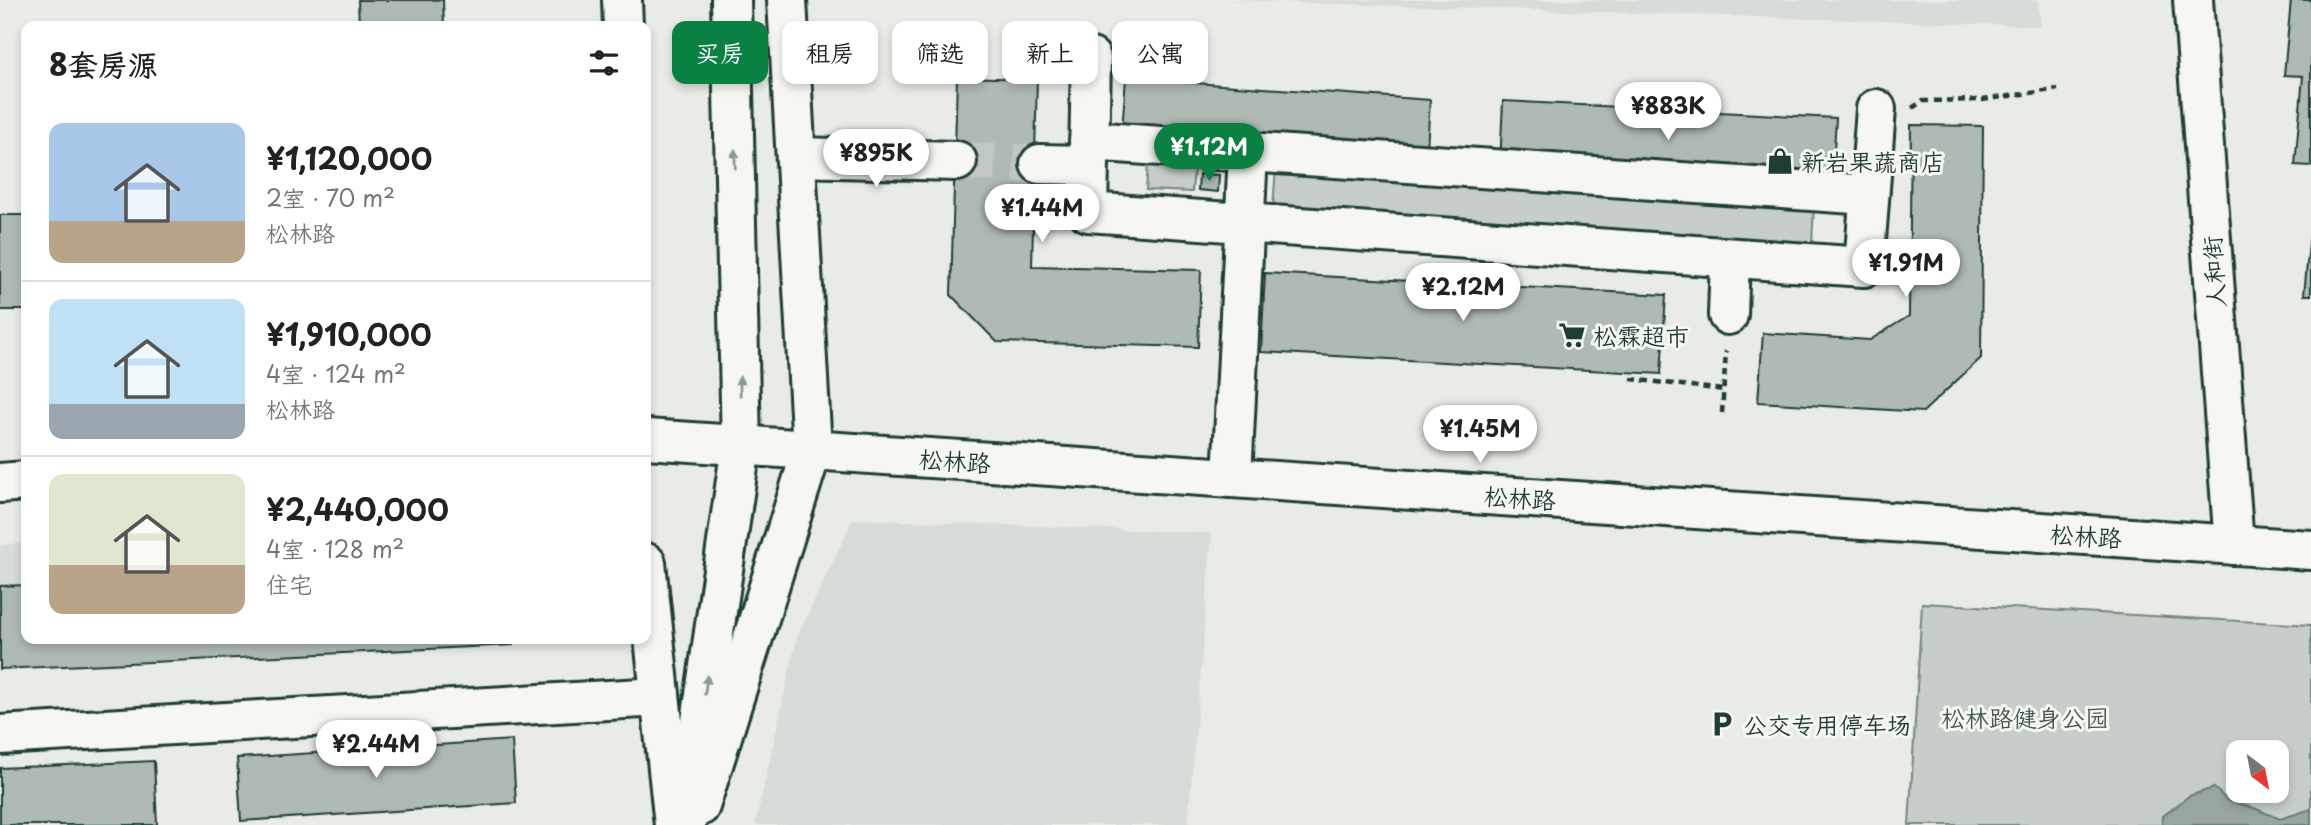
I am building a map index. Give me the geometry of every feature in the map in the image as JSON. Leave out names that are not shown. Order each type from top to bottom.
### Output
[{"type":"street","points":[[622,0],[623,21]]},
{"type":"street","points":[[686,825],[741,446],[731,0]]},
{"type":"street","points":[[694,825],[812,450],[787,0]]},
{"type":"street","name":"人和街","points":[[2193,0],[2234,545]]},
{"type":"street","points":[[1090,84],[1088,212],[1864,267],[1876,120]]},
{"type":"street","points":[[1232,478],[1248,152]]},
{"type":"street","points":[[1040,164],[1089,153],[1248,152],[1870,195]]},
{"type":"street","points":[[796,157],[957,161]]},
{"type":"street","points":[[1728,315],[1730,258]]},
{"type":"street","name":"松林路","points":[[651,439],[2311,550]]},
{"type":"street","points":[[0,483],[21,481]]},
{"type":"street","points":[[651,611],[674,825]]},
{"type":"street","points":[[0,735],[660,697]]},
{"type":"path","points":[[1876,120],[1923,102],[1982,100],[2058,89]]},
{"type":"path","points":[[1631,379],[1724,390],[1722,413]]},
{"type":"shaded area","points":[[1216,0],[2038,0],[2041,26],[2040,26]]},
{"type":"shaded area","points":[[853,519],[1212,533],[1188,825],[755,825],[797,637]]},
{"type":"shaded area","points":[[21,543],[21,644],[304,644],[0,664],[0,545]]},
{"type":"shaded area","points":[[2214,788],[2226,799],[2226,803],[2254,808],[2280,819],[2311,809],[2311,825],[2162,825],[2163,816],[2189,796]]},
{"type":"green space","points":[[1149,151],[1224,155],[1223,170],[1194,169],[1192,192],[1146,190]]},
{"type":"green space","points":[[1276,168],[1814,205],[1812,244],[1273,207]]},
{"type":"green space","name":"松林路健身公园","points":[[1922,603],[2311,625],[2311,825],[1909,825]]},
{"type":"building","points":[[358,0],[443,0],[444,21],[359,21]]},
{"type":"building","points":[[2291,0],[2311,0],[2311,166],[2295,165],[2303,76],[2284,75]]},
{"type":"building","points":[[988,78],[1002,78],[1002,84],[1037,84],[1032,266],[1201,270],[1198,347],[997,342],[951,295],[957,84],[988,84]]},
{"type":"building","points":[[1126,84],[1208,84],[1430,100],[1426,165],[1121,143]]},
{"type":"building","points":[[1503,101],[1836,118],[1832,183],[1500,165]]},
{"type":"building","points":[[1911,125],[1983,126],[1981,358],[1923,412],[1758,402],[1763,333],[1870,340],[1909,316]]},
{"type":"building","points":[[1199,174],[1219,175],[1218,192],[1198,190]]},
{"type":"building","points":[[0,215],[21,215],[21,310],[0,310]]},
{"type":"building","points":[[2311,223],[2311,295],[2304,295]]},
{"type":"building","points":[[1265,273],[1666,295],[1661,374],[1261,352]]},
{"type":"building","points":[[21,585],[21,644],[513,645],[0,669],[0,586]]},
{"type":"building","points":[[512,740],[516,803],[241,821],[237,758]]},
{"type":"building","points":[[154,761],[157,825],[0,825],[0,768]]},
{"type":"tunnel","points":[[957,161],[1040,164]]},
{"type":"place","name":"新岩果蔬商店","points":[[1780,161]]},
{"type":"place","name":"松霖超市","points":[[1572,335]]},
{"type":"place","name":"公交专用停车场","points":[[1722,724]]}]
